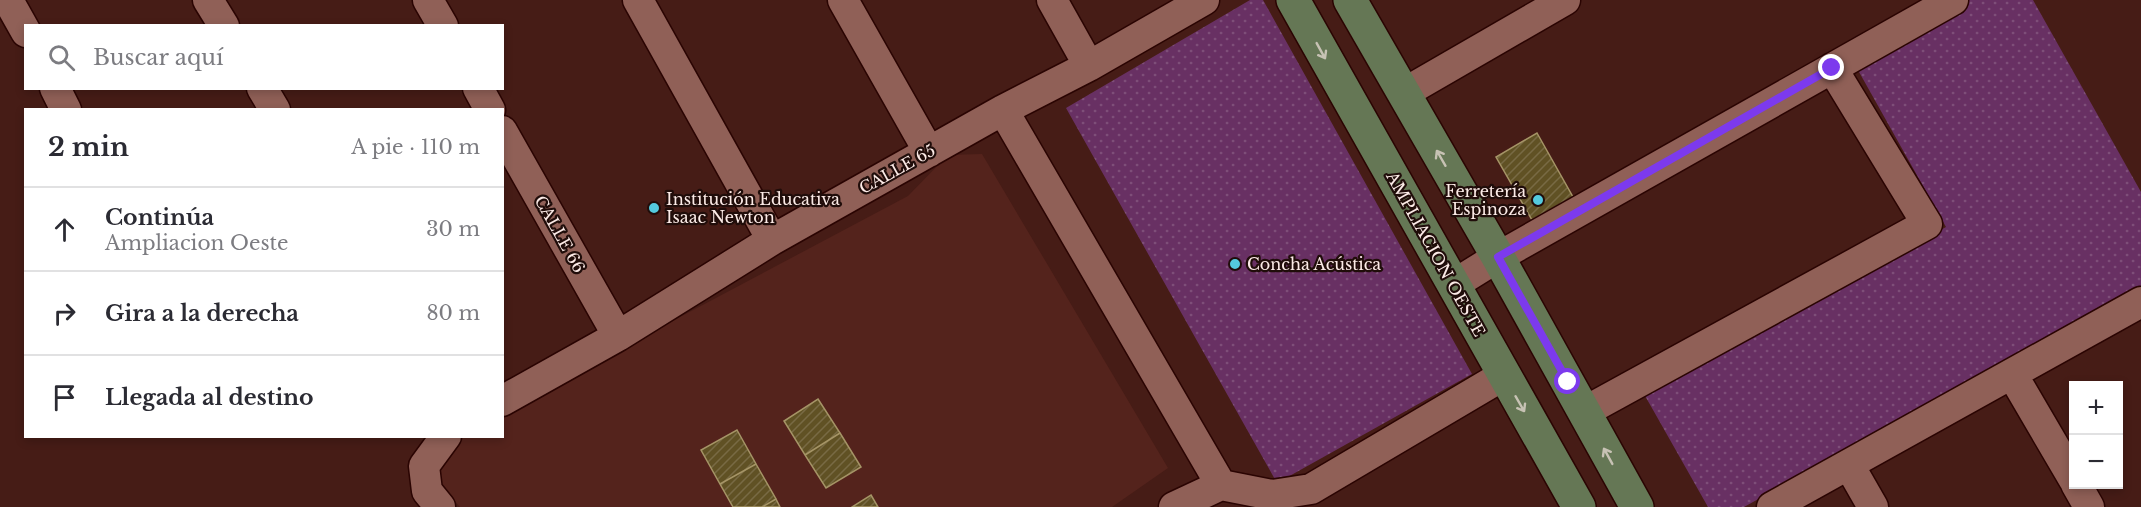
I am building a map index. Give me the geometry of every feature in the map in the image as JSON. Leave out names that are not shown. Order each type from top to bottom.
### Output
[{"type":"main road","name":"AMPLIACION OESTE","points":[[1293,0],[1579,507]]},
{"type":"main road","points":[[1350,0],[1498,257],[1637,507]]},
{"type":"street","points":[[8,0],[24,28]]},
{"type":"street","points":[[208,0],[223,24]]},
{"type":"street","points":[[428,0],[442,24]]},
{"type":"street","points":[[638,0],[772,240]]},
{"type":"street","points":[[843,0],[928,152]]},
{"type":"street","points":[[1052,0],[1089,66]]},
{"type":"street","name":"CALLE 65","points":[[504,400],[618,336],[772,240],[1003,110],[1089,66],[1204,0]]},
{"type":"street","points":[[1404,93],[1565,0]]},
{"type":"street","points":[[1453,285],[1498,257],[1832,68],[1938,4]]},
{"type":"street","points":[[1584,412],[1926,224],[1832,68]]},
{"type":"street","points":[[56,90],[65,108]]},
{"type":"street","points":[[263,90],[274,108]]},
{"type":"street","points":[[479,90],[489,108]]},
{"type":"street","points":[[1003,110],[1221,485]]},
{"type":"street","name":"CALLE 66","points":[[504,135],[618,336]]},
{"type":"street","points":[[1772,507],[2141,303]]},
{"type":"street","points":[[2012,374],[2069,473]]},
{"type":"street","points":[[1174,507],[1221,485],[1272,495],[1311,489],[1504,375]]},
{"type":"street","points":[[424,502],[424,466],[445,438]]},
{"type":"street","points":[[1849,465],[1873,507]]},
{"type":"street","points":[[2079,489],[2089,507]]},
{"type":"shaded area","points":[[1250,0],[1263,0],[1472,374],[1277,483],[1066,108]]},
{"type":"shaded area","points":[[1968,0],[2033,0],[2141,192],[2141,287],[1744,507],[1708,507],[1644,394],[1946,227],[1854,63]]},
{"type":"shaded area","points":[[982,154],[1168,468],[1112,507],[460,507],[435,477],[454,438],[504,438],[504,410],[908,196],[948,155]]},
{"type":"building","points":[[1537,133],[1573,197],[1532,220],[1496,157]]},
{"type":"building","points":[[818,399],[840,433],[805,455],[784,421]]},
{"type":"building","points":[[737,430],[756,464],[720,484],[701,450]]},
{"type":"building","points":[[840,433],[861,467],[826,488],[805,455]]},
{"type":"building","points":[[756,464],[776,499],[762,507],[733,507],[720,484]]},
{"type":"building","points":[[871,495],[878,507],[852,507]]},
{"type":"building","points":[[776,499],[780,507],[762,507]]},
{"type":"place","name":"Ferretería Espinoza","points":[[1538,200]]},
{"type":"place","name":"Institución Educativa Isaac Newton","points":[[654,208]]},
{"type":"place","name":"Concha Acústica","points":[[1235,264]]},
{"type":"route","points":[[1568,382],[1498,257],[1832,68]]}]
